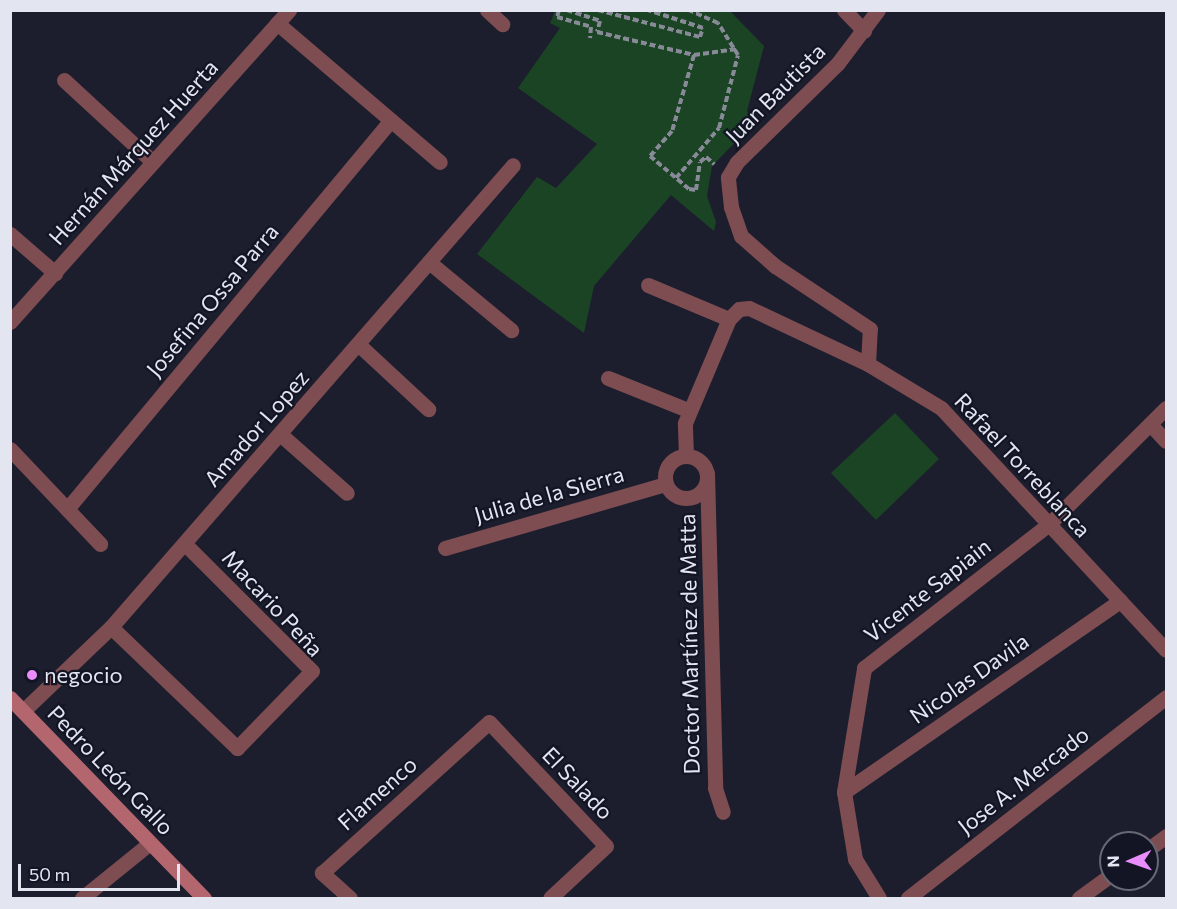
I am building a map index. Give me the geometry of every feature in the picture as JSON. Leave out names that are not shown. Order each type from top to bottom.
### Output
[{"type":"street","name":"Hernán Márquez Huerta","points":[[10,322],[289,10]]},
{"type":"street","points":[[487,10],[502,24]]},
{"type":"street","points":[[844,10],[864,31]]},
{"type":"street","name":"Juan Bautista","points":[[868,364],[870,329],[774,266],[741,236],[731,207],[728,177],[737,162],[838,63],[878,10]]},
{"type":"street","points":[[277,23],[440,162]]},
{"type":"street","points":[[64,80],[153,162]]},
{"type":"street","name":"Josefina Ossa Parra","points":[[67,509],[391,120]]},
{"type":"street","name":"Amador Lopez","points":[[14,704],[111,627],[513,165]]},
{"type":"street","points":[[10,234],[55,273]]},
{"type":"street","points":[[429,262],[511,330]]},
{"type":"street","points":[[648,285],[729,319],[690,411],[683,438],[687,456]]},
{"type":"street","name":"Rafael Torreblanca","points":[[729,319],[739,309],[749,308],[868,364],[941,408],[1167,650]]},
{"type":"street","points":[[358,344],[428,409]]},
{"type":"street","points":[[608,378],[690,411]]},
{"type":"street","name":"Vicente Sapiain","points":[[879,898],[855,859],[844,792],[864,668],[1048,525],[1167,408]]},
{"type":"street","points":[[1150,424],[1167,441]]},
{"type":"street","points":[[280,434],[347,493]]},
{"type":"street","points":[[10,449],[100,544]]},
{"type":"street","points":[[687,456],[699,460],[707,473],[705,488],[694,498],[676,497],[665,484],[667,466],[687,456]]},
{"type":"street","name":"Doctor Martínez de Matta","points":[[707,473],[715,788],[723,812]]},
{"type":"street","name":"Julia de la Sierra","points":[[445,548],[665,484]]},
{"type":"street","name":"Macario Peña","points":[[111,627],[237,748],[312,671],[185,544]]},
{"type":"street","name":"Nicolas Davila","points":[[844,792],[1120,601]]},
{"type":"street","name":"Jose A. Mercado","points":[[908,898],[1167,697]]},
{"type":"street","name":"Pedro León Gallo","points":[[14,704],[204,898]]},
{"type":"street","name":"Flamenco","points":[[350,898],[322,873],[489,722]]},
{"type":"street","name":"El Salado","points":[[489,722],[606,846],[550,898]]},
{"type":"street","points":[[82,898],[150,843]]},
{"type":"street","points":[[1079,898],[1099,884]]},
{"type":"path","points":[[559,10],[557,17],[591,27],[590,38]]},
{"type":"path","points":[[567,10],[586,13],[600,21],[597,32],[694,55],[737,49]]},
{"type":"path","points":[[598,10],[700,37],[703,28],[648,10]]},
{"type":"path","points":[[676,178],[719,128],[737,49],[718,23],[689,10]]},
{"type":"path","points":[[694,55],[672,131],[650,156],[676,178],[696,190],[696,171],[706,157],[728,177]]},
{"type":"green space","points":[[555,11],[730,11],[764,46],[747,111],[754,123],[712,166],[707,196],[716,222],[714,231],[671,195],[594,286],[584,333],[477,254],[537,177],[556,188],[597,144],[518,88],[560,28],[550,23]]},
{"type":"green space","points":[[895,413],[939,459],[876,520],[831,473]]},
{"type":"place","name":"negocio","points":[[32,675]]}]
